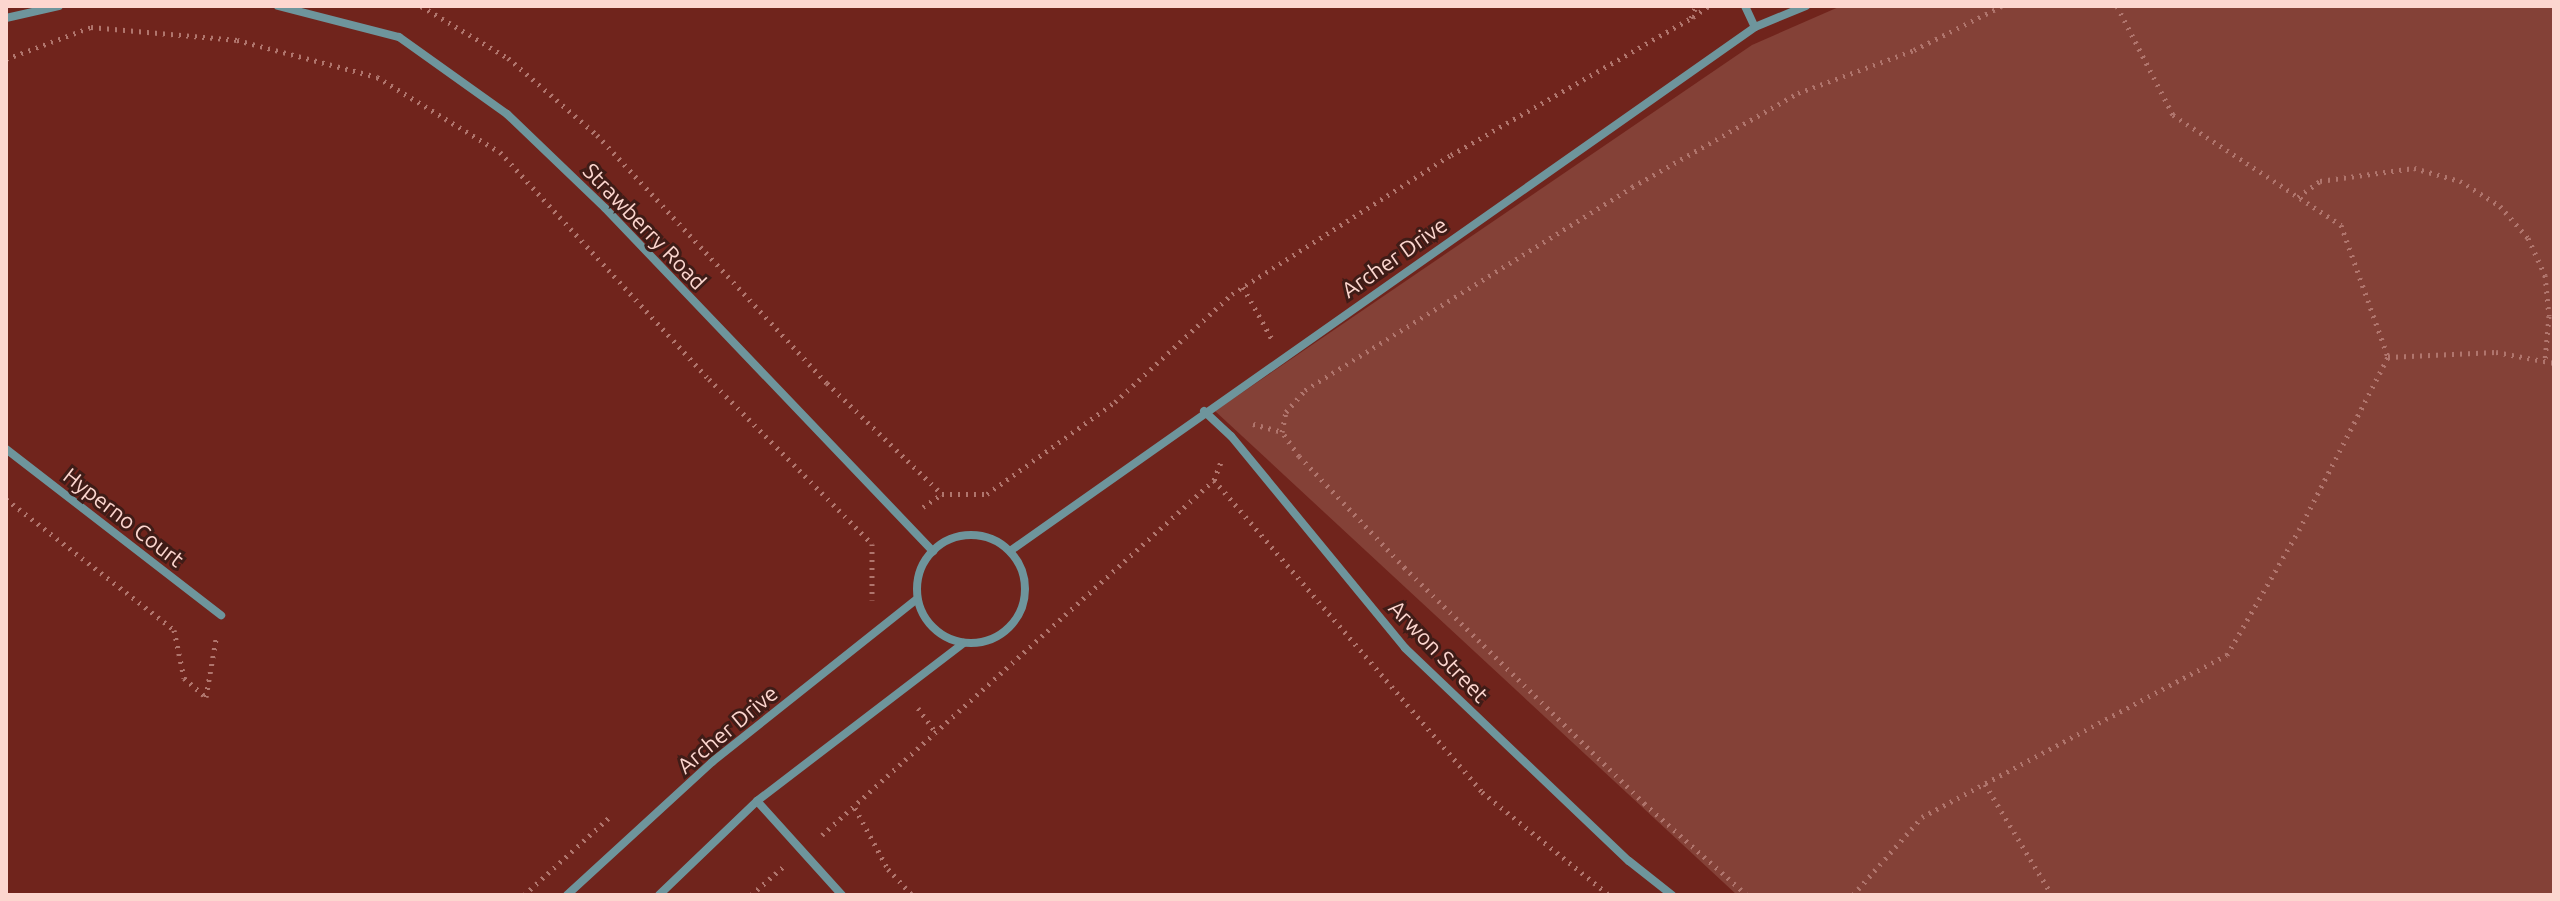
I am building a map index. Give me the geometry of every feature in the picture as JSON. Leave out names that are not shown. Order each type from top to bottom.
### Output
[{"type":"street","points":[[6,18],[59,6]]},
{"type":"street","name":"Strawberry Road","points":[[278,6],[399,37],[507,114],[605,208],[933,551]]},
{"type":"street","points":[[1745,6],[1755,27]]},
{"type":"street","name":"Archer Drive","points":[[1010,551],[1204,411],[1755,27],[1806,6]]},
{"type":"street","name":"Arwon Street","points":[[1204,411],[1231,436],[1405,648],[1629,861],[1672,895]]},
{"type":"street","name":"Hyperno Court","points":[[6,449],[221,615]]},
{"type":"street","points":[[659,895],[757,801],[964,643],[996,638],[1020,613],[1025,581],[1010,551],[996,540],[971,535],[946,541],[933,551],[922,565],[917,599],[934,629],[964,643]]},
{"type":"street","name":"Archer Drive","points":[[567,895],[712,762],[917,599]]},
{"type":"street","points":[[757,801],[842,895]]},
{"type":"path","points":[[421,6],[508,58],[597,135],[827,383],[942,494],[987,494],[1115,402],[1232,294],[1451,155],[1709,6]]},
{"type":"path","points":[[1691,18],[1696,6]]},
{"type":"path","points":[[1747,895],[1532,695],[1395,557],[1299,456],[1282,432],[1286,412],[1305,390],[1659,172],[1798,93],[1914,50],[2002,6]]},
{"type":"path","points":[[1853,895],[1922,817],[2227,655],[2299,530],[2388,357],[2341,225],[2173,115],[2117,6]]},
{"type":"path","points":[[6,59],[91,27],[237,40],[377,77],[500,152],[709,379],[872,544],[875,598],[863,608]]},
{"type":"path","points":[[2298,197],[2320,181],[2414,168],[2460,181],[2500,206],[2528,238],[2545,275],[2549,316],[2545,361]]},
{"type":"path","points":[[2388,357],[2496,352],[2554,363]]},
{"type":"path","points":[[912,895],[888,869],[855,808],[1214,480],[1482,792],[1609,895]]},
{"type":"path","points":[[6,499],[174,630],[184,678],[206,697],[221,615]]},
{"type":"path","points":[[1985,784],[2052,895]]},
{"type":"path","points":[[524,895],[620,808]]},
{"type":"shaded area","points":[[1841,6],[2554,6],[2554,895],[1737,895],[1215,411],[1752,45]]}]
